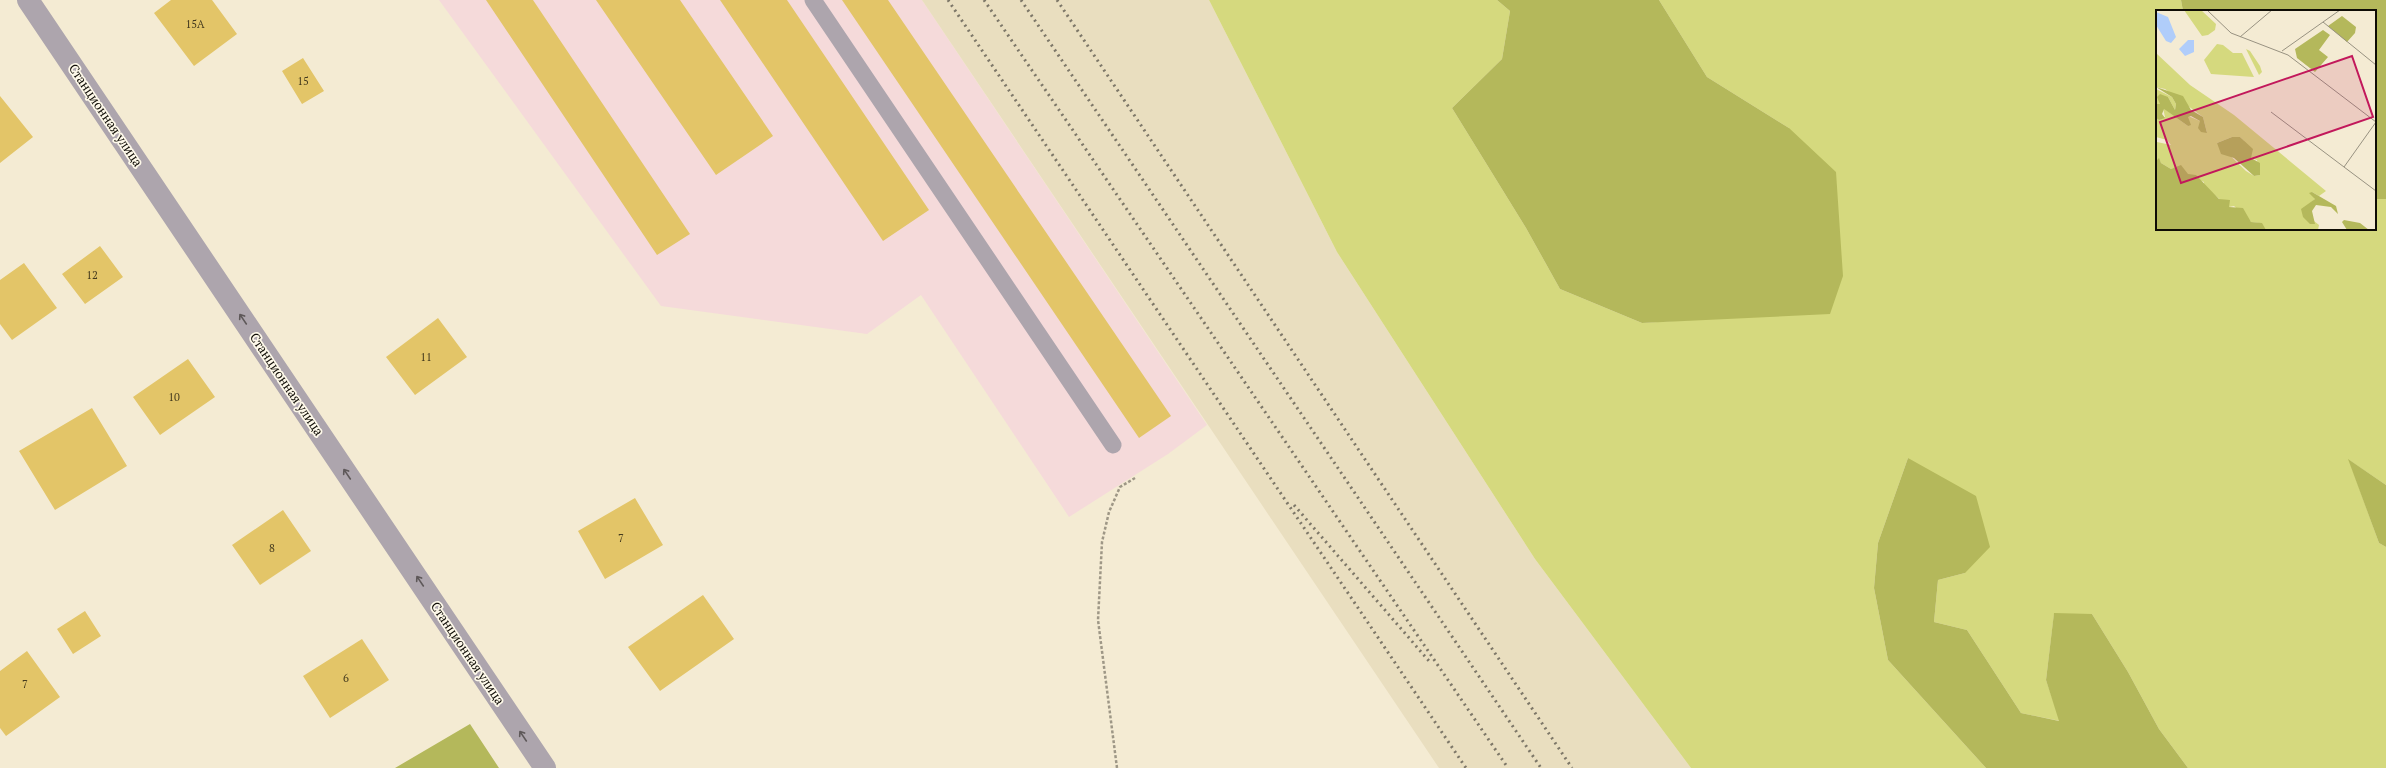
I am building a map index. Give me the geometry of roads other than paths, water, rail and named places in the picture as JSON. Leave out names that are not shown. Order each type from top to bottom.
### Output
[{"type":"street","name":"Станционная улица","points":[[28,0],[545,768]]},
{"type":"lane","points":[[813,0],[1113,445]]},
{"type":"railway","points":[[948,0],[1466,768]]},
{"type":"railway","points":[[984,0],[1508,768]]},
{"type":"railway","points":[[1021,0],[1541,768]]},
{"type":"railway","points":[[1057,0],[1572,768]]},
{"type":"railway","points":[[1294,505],[1429,661]]}]
